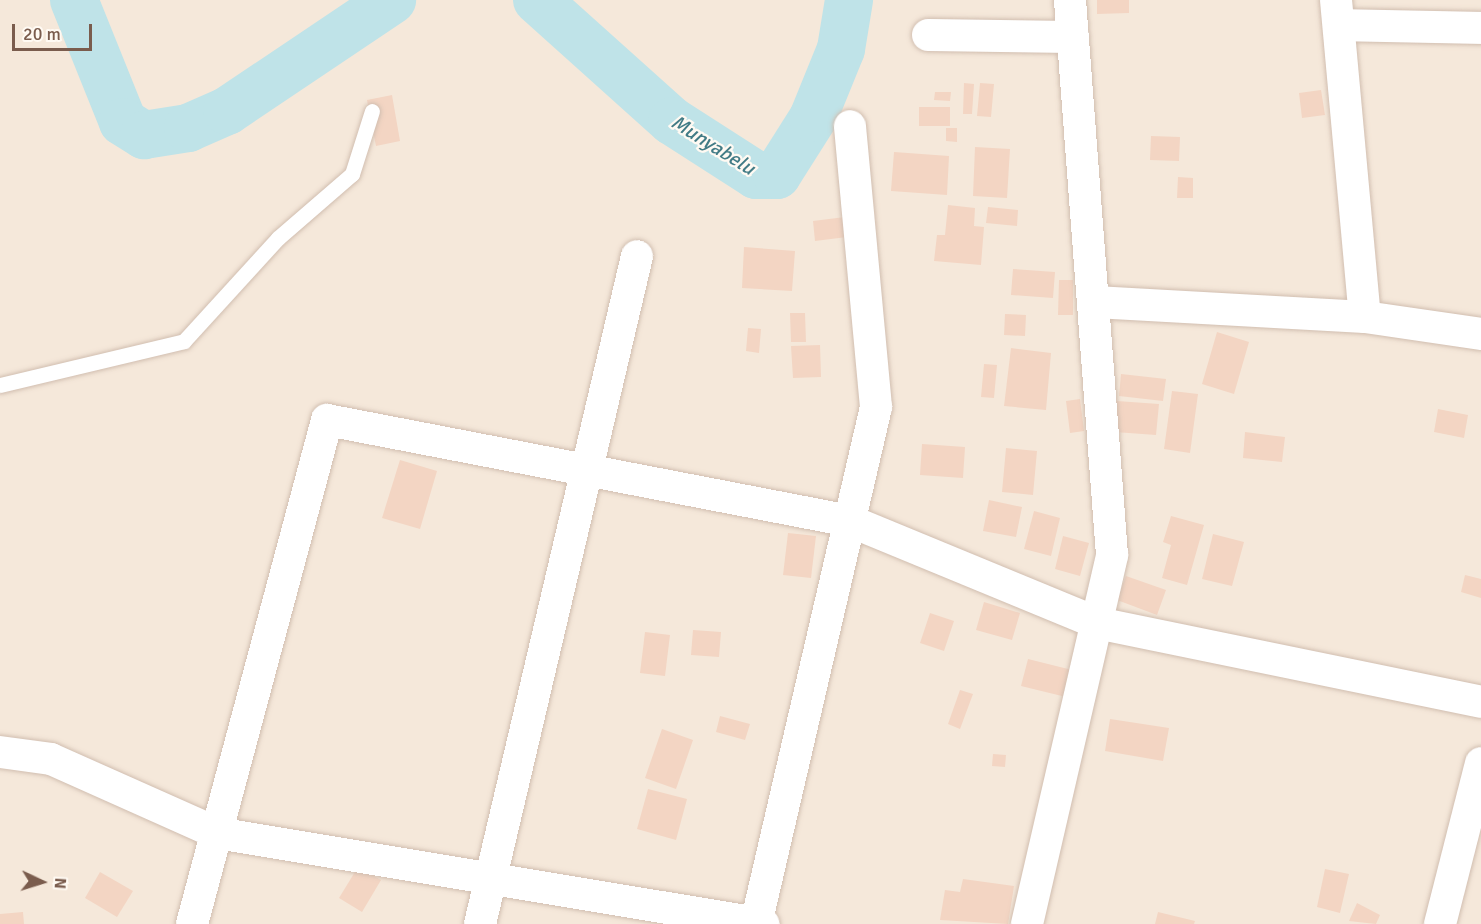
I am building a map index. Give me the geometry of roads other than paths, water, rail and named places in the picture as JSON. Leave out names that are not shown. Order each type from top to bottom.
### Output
[{"type":"street","points":[[1027,924],[1112,555],[1095,302],[1070,0]]},
{"type":"street","points":[[1365,317],[1337,12],[1481,27]]},
{"type":"street","points":[[928,35],[1072,37]]},
{"type":"street","points":[[0,752],[51,759],[217,832],[494,876],[759,924],[876,407],[850,126]]},
{"type":"street","points":[[480,924],[494,876],[585,470],[637,256]]},
{"type":"street","points":[[1095,302],[1365,317],[1481,334]]},
{"type":"street","points":[[192,924],[327,420],[850,521],[1098,623],[1481,702]]},
{"type":"street","points":[[1440,924],[1481,763]]},
{"type":"lane","points":[[0,385],[184,341],[278,238],[352,174],[372,111]]},
{"type":"waterway","name":"Munyabelu","points":[[74,0],[123,122],[144,135],[188,128],[227,111],[392,0]]},
{"type":"waterway","name":"Munyabelu","points":[[537,0],[672,121],[756,175],[777,175],[813,118],[841,49],[849,0]]}]
